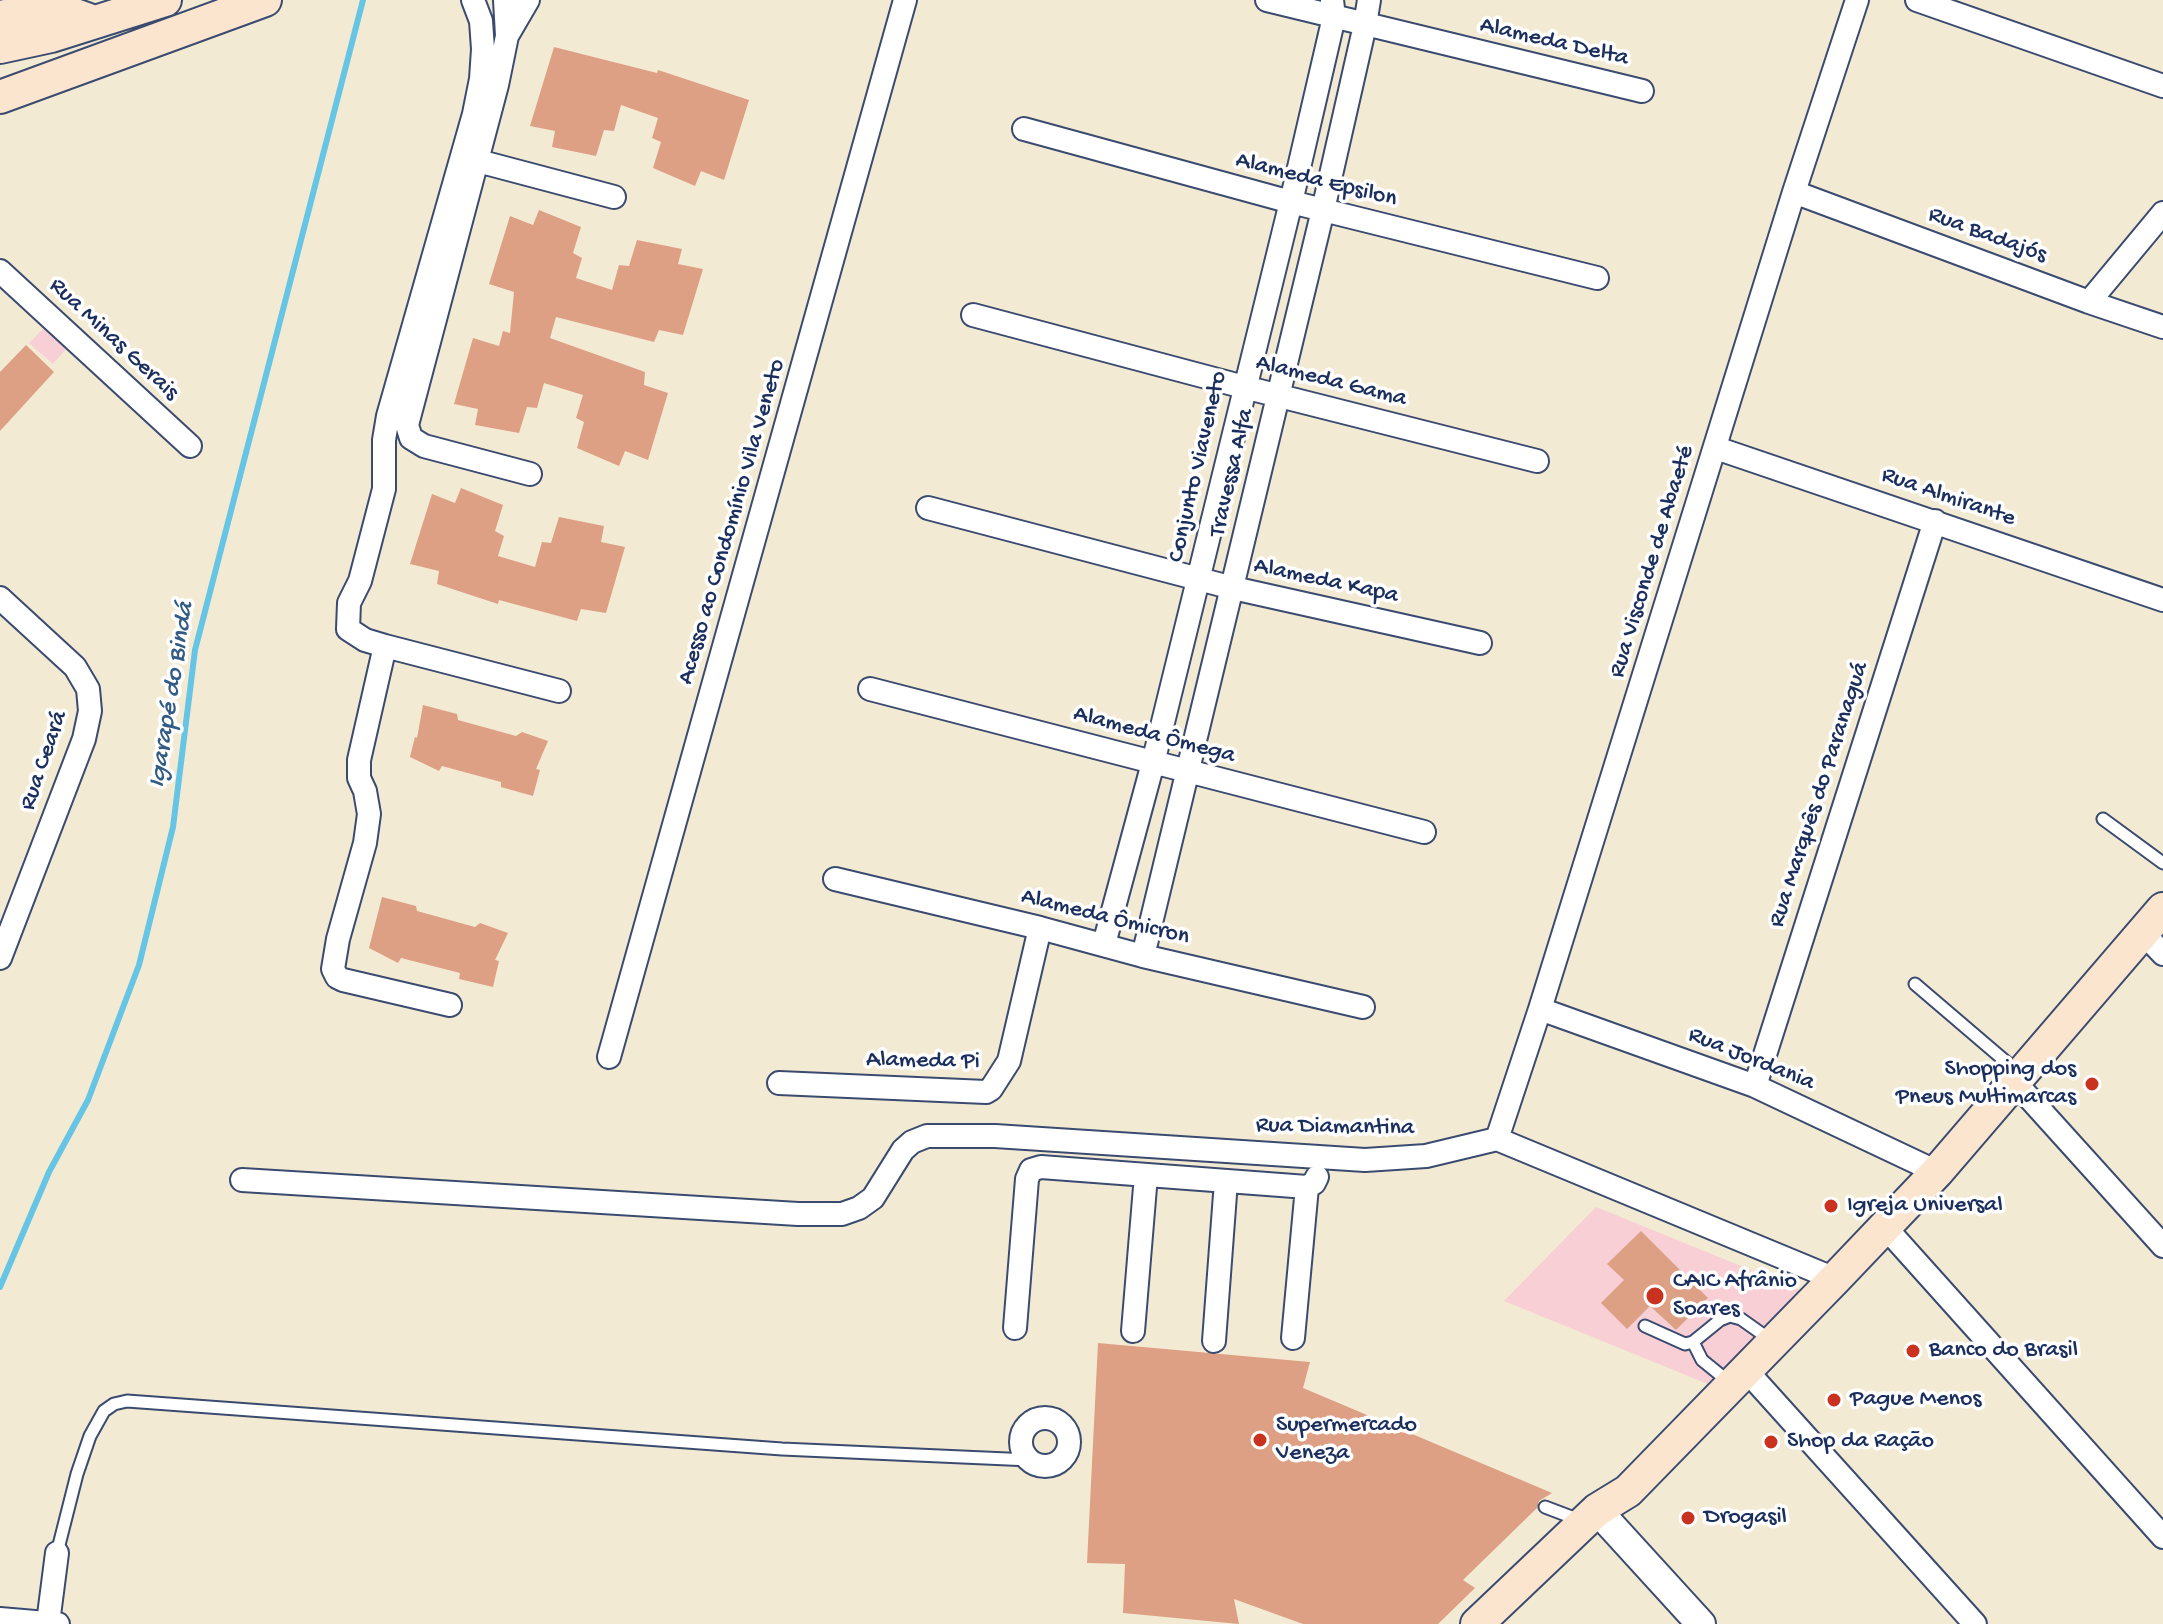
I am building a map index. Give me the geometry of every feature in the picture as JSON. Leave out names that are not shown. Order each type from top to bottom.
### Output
[{"type":"main road","points":[[0,47],[165,0]]},
{"type":"main road","points":[[0,97],[265,0]]},
{"type":"main road","points":[[0,17],[52,7],[95,22]]},
{"type":"main road","points":[[1477,1624],[1628,1491],[1937,1172],[2017,1078],[2156,932]]},
{"type":"main road","points":[[1509,1624],[1598,1519]]},
{"type":"street","points":[[505,0],[507,36],[478,161],[407,425],[411,438],[424,446],[530,474]]},
{"type":"street","points":[[507,36],[528,0]]},
{"type":"street","name":"Acesso ao Condomínio Vila Veneto","points":[[609,1057],[905,0]]},
{"type":"street","name":"Alameda Delta","points":[[1267,0],[1333,9],[1365,25],[1642,91]]},
{"type":"street","name":"Travessa Alfa","points":[[1143,956],[1323,210],[1369,0]]},
{"type":"street","name":"Rua Visconde de Abaeté","points":[[1497,1139],[1857,0]]},
{"type":"street","points":[[1917,0],[2163,86]]},
{"type":"street","points":[[475,1],[481,21],[483,49],[474,114],[388,416],[384,440],[384,489],[360,581],[349,603],[348,629],[365,640],[385,646],[559,691]]},
{"type":"street","name":"Conjunto Viaveneto","points":[[1104,944],[1199,579],[1291,202],[1333,9]]},
{"type":"street","name":"Alameda Epsilon","points":[[1024,129],[1291,202],[1597,278]]},
{"type":"street","points":[[478,161],[614,197]]},
{"type":"street","name":"Rua Badajós","points":[[1794,192],[2163,327]]},
{"type":"street","points":[[2089,302],[2163,213]]},
{"type":"street","name":"Rua Minas Gerais","points":[[0,271],[190,446]]},
{"type":"street","name":"Alameda Gama","points":[[973,315],[1537,461]]},
{"type":"street","name":"Rua Almirante","points":[[1716,448],[2163,600]]},
{"type":"street","name":"Alameda Kapa","points":[[928,508],[1233,588],[1480,643]]},
{"type":"street","name":"Rua Marquês do Paranaguá","points":[[1755,1086],[1935,521]]},
{"type":"street","name":"Rua Ceará","points":[[0,598],[75,667],[88,689],[90,711],[84,739],[6,918],[0,958]]},
{"type":"street","points":[[385,646],[359,760],[359,778],[369,814],[365,843],[338,939],[333,969],[337,977],[343,980],[450,1005]]},
{"type":"street","name":"Alameda Ômega","points":[[870,689],[1424,832]]},
{"type":"street","name":"Alameda Ômicron","points":[[835,879],[1363,1007]]},
{"type":"street","name":"Alameda Pi","points":[[779,1083],[986,1092],[996,1084],[1009,1061],[1040,928]]},
{"type":"street","name":"Rua Jordania","points":[[1540,1009],[1755,1086],[1937,1172]]},
{"type":"street","points":[[2017,1078],[2163,1246]]},
{"type":"street","name":"Rua Diamantina","points":[[242,1180],[798,1214],[842,1214],[859,1208],[873,1198],[903,1150],[927,1136],[995,1136],[1365,1160],[1426,1156],[1497,1139]]},
{"type":"street","points":[[1497,1139],[1835,1279]]},
{"type":"street","points":[[1015,1328],[1027,1179],[1031,1170],[1041,1167],[1307,1187],[1314,1183],[1323,1157]]},
{"type":"street","points":[[1133,1331],[1146,1175]]},
{"type":"street","points":[[1214,1341],[1226,1181]]},
{"type":"street","points":[[1293,1338],[1307,1187]]},
{"type":"street","points":[[1885,1227],[2163,1537]]},
{"type":"street","points":[[1738,1376],[1975,1624]]},
{"type":"street","points":[[1598,1519],[1701,1624]]},
{"type":"street","points":[[48,1623],[57,1553]]},
{"type":"street","points":[[0,1619],[58,1624]]},
{"type":"lane","points":[[2103,819],[2163,863]]},
{"type":"lane","points":[[1915,984],[2017,1078]]},
{"type":"lane","points":[[1645,1326],[1685,1344],[1693,1342],[1720,1320],[1730,1316],[1741,1319],[1772,1341]]},
{"type":"lane","points":[[1693,1342],[1702,1360],[1738,1376]]},
{"type":"lane","points":[[57,1553],[90,1436],[104,1411],[114,1404],[127,1401],[766,1448],[1030,1460]]},
{"type":"lane","points":[[1545,1507],[1598,1519]]},
{"type":"shaded area","points":[[44,328],[66,349],[53,364],[29,343]]},
{"type":"shaded area","name":"CAIC Afrânio Soares","points":[[1596,1207],[1805,1292],[1708,1384],[1504,1301]]},
{"type":"building","points":[[554,47],[657,73],[658,70],[749,100],[724,180],[701,171],[695,186],[653,168],[661,142],[652,138],[658,118],[621,105],[614,131],[604,130],[596,156],[552,147],[555,131],[530,126]]},
{"type":"building","points":[[539,210],[581,227],[573,253],[582,258],[576,278],[612,290],[619,265],[629,266],[637,240],[682,249],[678,264],[703,269],[683,335],[659,330],[654,342],[556,317],[550,338],[645,372],[644,385],[668,393],[648,460],[625,451],[619,466],[577,448],[584,422],[576,418],[583,395],[544,383],[537,408],[527,407],[519,433],[475,425],[478,409],[454,404],[473,338],[499,346],[503,331],[510,333],[514,292],[489,284],[510,216],[533,225]]},
{"type":"building","points":[[26,345],[54,372],[0,431],[0,372]]},
{"type":"building","points":[[461,488],[503,505],[495,531],[504,536],[498,556],[535,567],[542,542],[551,543],[559,517],[604,526],[601,542],[625,547],[606,613],[581,609],[577,621],[499,600],[498,604],[437,584],[439,571],[410,564],[432,494],[455,503]]},
{"type":"building","points":[[423,705],[457,714],[458,720],[516,736],[522,732],[548,741],[536,769],[540,770],[533,796],[501,787],[501,782],[442,766],[439,771],[410,757]]},
{"type":"building","points":[[382,897],[416,906],[417,911],[475,927],[480,923],[508,933],[495,960],[499,961],[493,987],[459,979],[460,973],[401,958],[398,963],[369,948]]},
{"type":"building","points":[[1641,1231],[1708,1298],[1676,1330],[1650,1306],[1627,1329],[1601,1303],[1624,1280],[1607,1264]]},
{"type":"building","name":"Supermercado Veneza","points":[[1098,1343],[1310,1362],[1303,1388],[1552,1493],[1539,1501],[1537,1508],[1463,1580],[1475,1588],[1438,1624],[1303,1624],[1234,1599],[1239,1624],[1123,1613],[1125,1564],[1087,1563]]},
{"type":"waterway","name":"Igarapé do Bindá","points":[[0,1287],[49,1172],[88,1100],[139,965],[173,827],[195,650],[363,0]]},
{"type":"place","name":"Shopping dos Pneus Multimarcas","points":[[2092,1084]]},
{"type":"place","name":"Igreja Universal","points":[[1831,1206]]},
{"type":"place","name":"CAIC Afrânio Soares","points":[[1655,1296]]},
{"type":"place","name":"Banco do Brasil","points":[[1913,1351]]},
{"type":"place","name":"Pague Menos","points":[[1834,1400]]},
{"type":"place","name":"Supermercado Veneza","points":[[1260,1440]]},
{"type":"place","name":"Shop da Ração","points":[[1771,1442]]},
{"type":"place","name":"Drogasil","points":[[1688,1518]]}]
